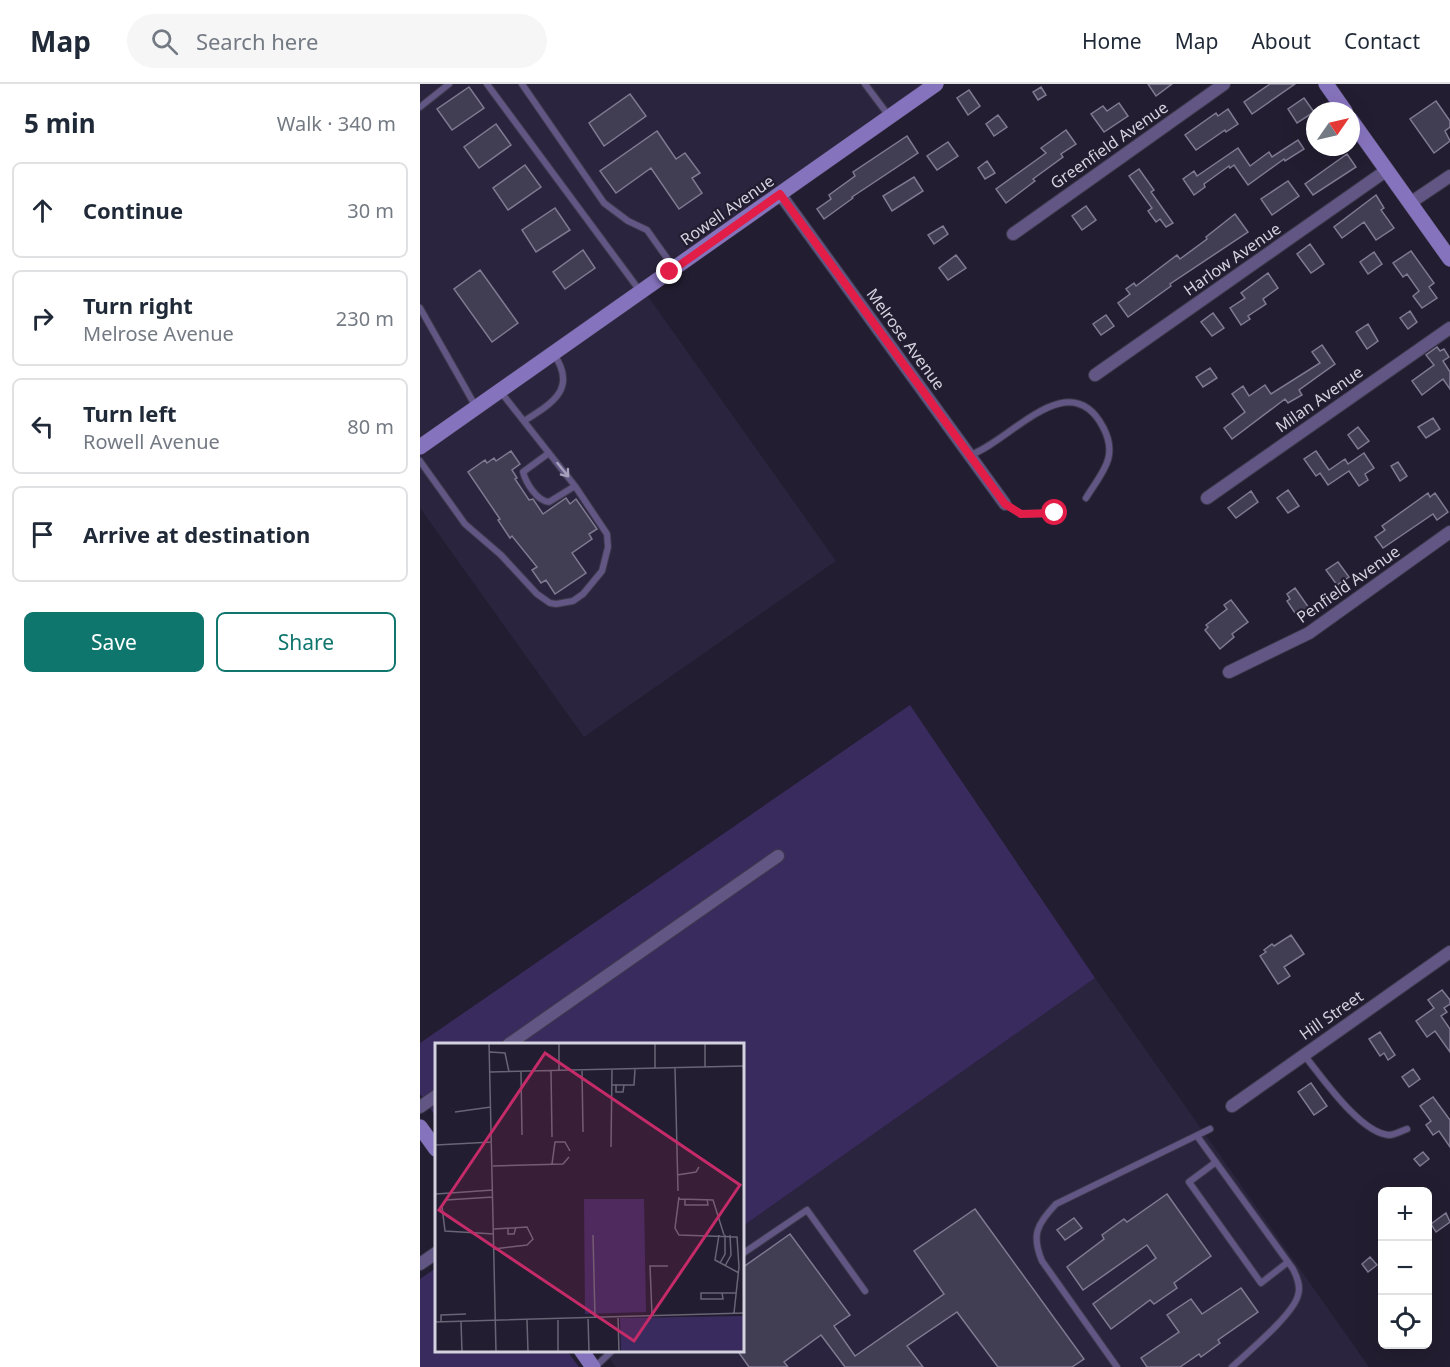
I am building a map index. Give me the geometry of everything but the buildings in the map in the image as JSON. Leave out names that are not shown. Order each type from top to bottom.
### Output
[{"type":"street","name":"Rowell Avenue","points":[[420,447],[936,84]]},
{"type":"street","name":"Greenfield Avenue","points":[[1012,234],[1224,84]]},
{"type":"street","points":[[1326,84],[1339,102]]},
{"type":"street","points":[[1360,132],[1450,259]]},
{"type":"street","name":"Harlow Avenue","points":[[1095,375],[1387,170]]},
{"type":"street","points":[[1410,203],[1450,176]]},
{"type":"street","name":"Melrose Avenue","points":[[780,194],[1005,504]]},
{"type":"street","name":"Milan Avenue","points":[[1207,498],[1450,328]]},
{"type":"street","name":"Penfield Avenue","points":[[1229,672],[1309,633],[1450,532]]},
{"type":"street","points":[[510,1043],[778,856]]},
{"type":"street","name":"Hill Street","points":[[1232,1106],[1450,952]]},
{"type":"street","points":[[420,1107],[435,1097]]},
{"type":"street","points":[[420,1127],[435,1148]]},
{"type":"street","points":[[420,1264],[435,1254]]},
{"type":"street","points":[[583,1352],[594,1367]]},
{"type":"lane","points":[[420,107],[449,84]]},
{"type":"lane","points":[[487,84],[641,292]]},
{"type":"lane","points":[[522,84],[604,203],[628,221],[647,230],[674,269]]},
{"type":"lane","points":[[865,84],[889,117]]},
{"type":"lane","points":[[420,308],[476,408]]},
{"type":"lane","points":[[524,421],[543,408],[565,380],[564,371],[553,353]]},
{"type":"lane","points":[[420,461],[470,530],[501,555],[531,589],[550,603],[573,601],[592,585],[603,571],[608,548],[605,530],[575,486],[500,391]]},
{"type":"lane","points":[[970,455],[981,452],[1051,405],[1072,401],[1081,404],[1092,411],[1101,423],[1108,436],[1110,447],[1110,458],[1086,498]]},
{"type":"lane","points":[[549,453],[523,472],[538,497],[544,502],[549,502],[575,486]]},
{"type":"lane","points":[[1005,504],[1021,514],[1055,513]]},
{"type":"lane","points":[[1304,1055],[1350,1112],[1372,1129],[1389,1135],[1407,1130]]},
{"type":"lane","points":[[1118,1367],[1042,1262],[1035,1245],[1037,1231],[1043,1218],[1056,1204],[1210,1129]]},
{"type":"lane","points":[[1197,1136],[1288,1262],[1299,1283],[1298,1296],[1293,1309],[1232,1367]]},
{"type":"lane","points":[[1216,1162],[1189,1182],[1261,1283],[1288,1262]]},
{"type":"lane","points":[[744,1253],[807,1210],[865,1291]]},
{"type":"lane","points":[[594,1367],[611,1352]]},
{"type":"shaded area","points":[[420,84],[926,84],[420,443]]},
{"type":"shaded area","points":[[647,295],[836,561],[584,737],[420,508],[420,454]]},
{"type":"shaded area","points":[[910,705],[1095,978],[744,1225],[744,1043],[435,1043],[435,1116],[420,1094],[420,1043]]},
{"type":"shaded area","points":[[1095,978],[1369,1367],[616,1367],[605,1352],[744,1352],[744,1225]]},
{"type":"shaded area","points":[[435,1269],[435,1352],[568,1352],[579,1367],[420,1367],[420,1279]]},
{"type":"route","points":[[670,272],[780,194],[1005,504],[1014,511],[1026,515],[1055,513]]}]
